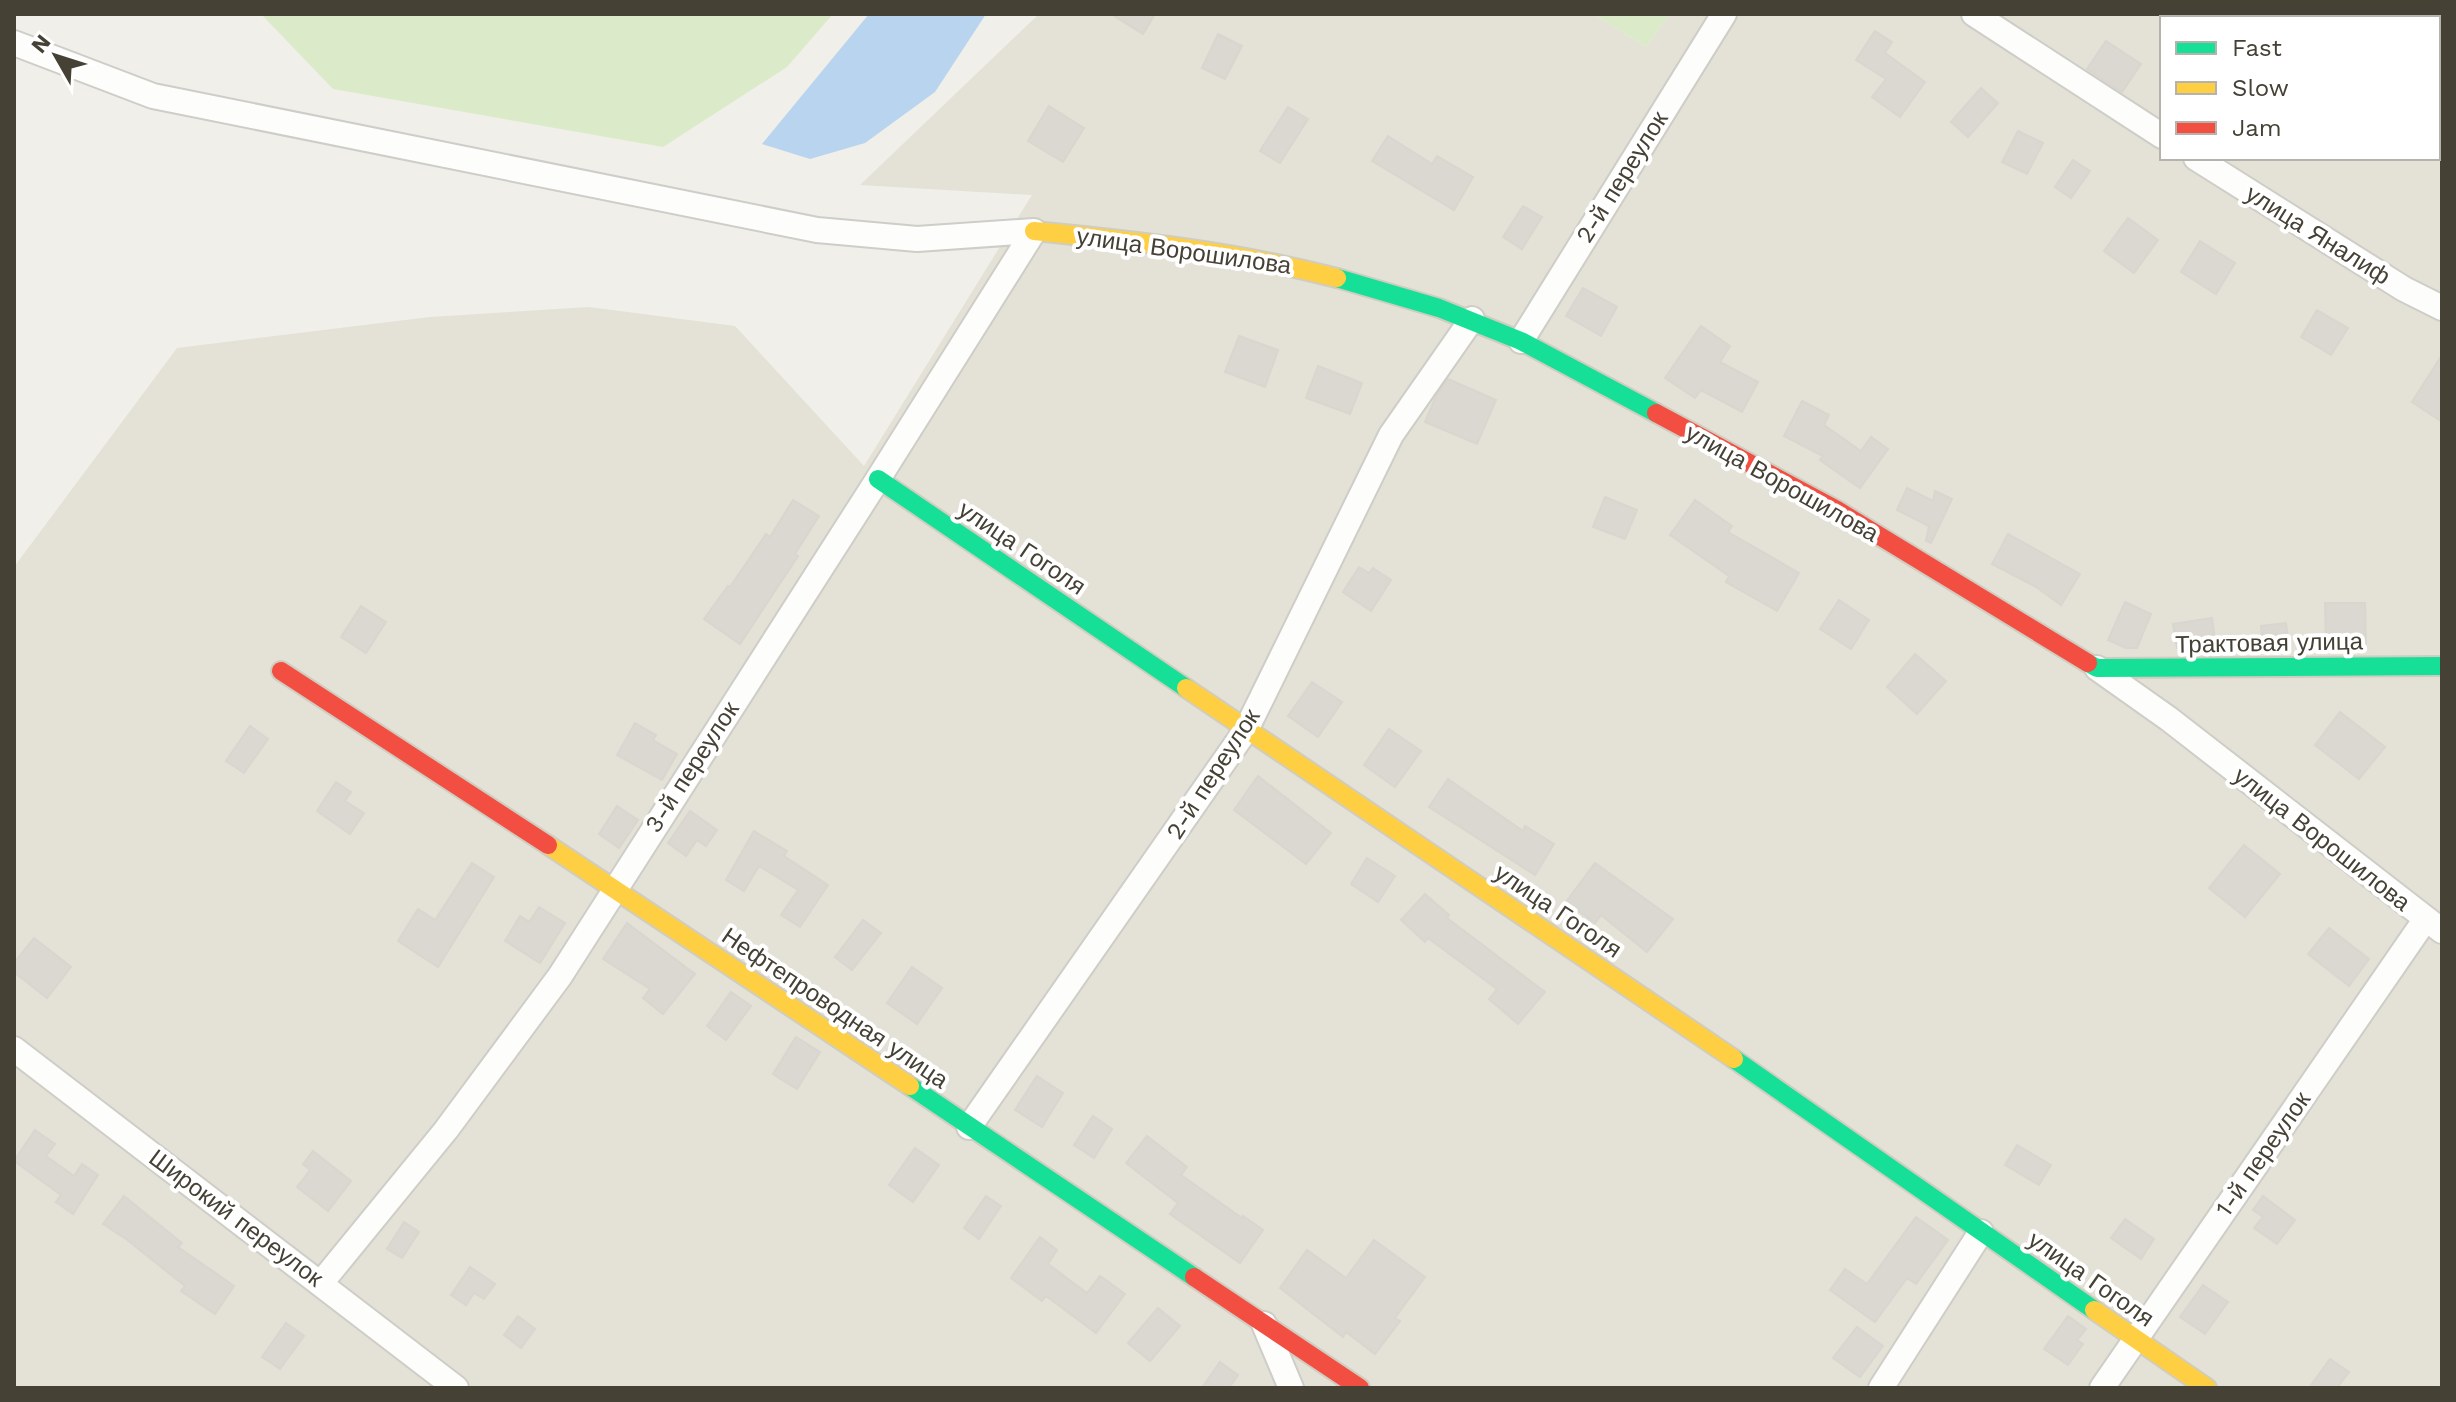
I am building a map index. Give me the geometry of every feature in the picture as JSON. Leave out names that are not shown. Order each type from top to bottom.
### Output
[{"type":"street","name":"2-й переулок","points":[[1521,341],[1724,14]]},
{"type":"street","points":[[1974,14],[2160,135]]},
{"type":"street","points":[[14,43],[153,96],[817,230],[917,239],[1034,231]]},
{"type":"street","name":"улица Яналиф","points":[[2199,160],[2404,289],[2442,308]]},
{"type":"street","name":"улица Ворошилова","points":[[1034,231],[1179,246],[1306,269],[1472,319],[1521,341],[1837,510],[2097,668],[2169,719],[2434,926]]},
{"type":"street","name":"3-й переулок","points":[[321,1283],[446,1130],[560,976],[1034,231]]},
{"type":"street","name":"2-й переулок","points":[[969,1127],[1246,730],[1391,435],[1472,319]]},
{"type":"street","name":"улица Гоголя","points":[[878,479],[1825,1121],[2207,1388]]},
{"type":"street","name":"Трактовая улица","points":[[2097,668],[2442,666]]},
{"type":"street","name":"Нефтепроводная улица","points":[[281,671],[614,888],[1360,1388]]},
{"type":"street","name":"1-й переулок","points":[[2102,1388],[2434,926]]},
{"type":"street","name":"Широкий переулок","points":[[14,1049],[456,1388]]},
{"type":"street","points":[[1881,1388],[1981,1232]]},
{"type":"street","points":[[1264,1324],[1291,1388]]},
{"type":"shaded area","points":[[1039,14],[1593,14],[1646,47],[1670,14],[2430,16],[2160,16],[2160,160],[2440,160],[2442,24],[2442,1388],[14,1388],[14,567],[177,348],[430,317],[589,307],[735,326],[864,466],[1032,195],[860,185]]},
{"type":"green space","points":[[261,14],[833,14],[787,67],[663,147],[333,89]]},
{"type":"green space","points":[[1593,14],[1670,14],[1646,47]]},
{"type":"water","points":[[869,14],[986,14],[935,92],[865,143],[810,159],[762,144]]},
{"type":"building","points":[[1111,14],[1155,14],[1143,34]]},
{"type":"building","points":[[1875,31],[1892,42],[1885,53],[1925,82],[1900,117],[1872,97],[1886,79],[1856,60]]},
{"type":"building","points":[[1218,34],[1242,46],[1225,79],[1202,68]]},
{"type":"building","points":[[2106,41],[2141,64],[2122,92],[2087,69]]},
{"type":"building","points":[[1981,88],[1998,103],[1968,137],[1951,122]]},
{"type":"building","points":[[1049,106],[1084,128],[1063,162],[1028,141]]},
{"type":"building","points":[[1288,107],[1308,119],[1280,163],[1260,151]]},
{"type":"building","points":[[2018,131],[2043,143],[2027,174],[2002,162]]},
{"type":"building","points":[[1388,136],[1432,164],[1437,156],[1473,177],[1454,210],[1372,161]]},
{"type":"building","points":[[2073,160],[2090,171],[2071,198],[2055,187]]},
{"type":"building","points":[[1523,206],[1542,217],[1522,249],[1503,237]]},
{"type":"building","points":[[2128,218],[2158,240],[2134,273],[2104,251]]},
{"type":"building","points":[[2200,241],[2235,263],[2216,294],[2181,272]]},
{"type":"building","points":[[1583,288],[1617,307],[1601,336],[1566,316]]},
{"type":"building","points":[[2317,310],[2348,328],[2331,355],[2301,337]]},
{"type":"building","points":[[1701,326],[1730,346],[1720,362],[1758,382],[1742,412],[1701,390],[1695,398],[1665,378]]},
{"type":"building","points":[[1239,336],[1278,350],[1265,387],[1225,372]]},
{"type":"building","points":[[2442,355],[2442,422],[2412,402]]},
{"type":"building","points":[[1318,366],[1362,383],[1350,414],[1306,398]]},
{"type":"building","points":[[1448,379],[1496,400],[1477,444],[1425,422],[1436,396]]},
{"type":"building","points":[[1802,401],[1829,415],[1824,425],[1861,451],[1871,437],[1888,449],[1860,488],[1820,460],[1823,456],[1784,436]]},
{"type":"building","points":[[1907,488],[1933,501],[1935,491],[1952,499],[1931,543],[1926,541],[1929,526],[1897,510]]},
{"type":"building","points":[[1605,497],[1637,510],[1625,539],[1593,527]]},
{"type":"building","points":[[793,500],[819,516],[795,554],[798,556],[740,644],[704,619],[766,534],[770,537]]},
{"type":"building","points":[[1695,500],[1732,526],[1728,532],[1799,573],[1777,611],[1726,582],[1729,576],[1670,535]]},
{"type":"building","points":[[2008,534],[2080,574],[2061,605],[2036,587],[1992,564]]},
{"type":"building","points":[[1359,567],[1369,573],[1373,568],[1391,580],[1371,611],[1343,592]]},
{"type":"building","points":[[1839,600],[1869,620],[1851,649],[1820,629]]},
{"type":"building","points":[[2125,602],[2151,614],[2137,648],[2126,648],[2108,640]]},
{"type":"building","points":[[2325,603],[2365,603],[2366,646],[2326,646]]},
{"type":"building","points":[[361,606],[386,622],[366,653],[341,637]]},
{"type":"building","points":[[2212,618],[2216,647],[2177,648],[2173,624]]},
{"type":"building","points":[[2286,623],[2289,647],[2263,647],[2261,626]]},
{"type":"building","points":[[1915,654],[1946,681],[1917,714],[1887,687]]},
{"type":"building","points":[[1312,682],[1342,702],[1318,737],[1288,716]]},
{"type":"building","points":[[2340,712],[2385,747],[2359,779],[2315,745]]},
{"type":"building","points":[[635,723],[656,735],[653,740],[677,754],[662,780],[617,755]]},
{"type":"building","points":[[250,726],[268,739],[244,773],[226,761]]},
{"type":"building","points":[[1389,729],[1421,751],[1395,787],[1364,765]]},
{"type":"building","points":[[1258,776],[1331,833],[1306,864],[1234,810]]},
{"type":"building","points":[[1448,779],[1523,831],[1525,826],[1554,844],[1535,875],[1429,807]]},
{"type":"building","points":[[336,782],[351,792],[345,801],[364,813],[350,834],[317,811]]},
{"type":"building","points":[[617,806],[638,820],[619,848],[599,834]]},
{"type":"building","points":[[690,811],[717,830],[706,846],[697,840],[686,856],[668,843]]},
{"type":"building","points":[[754,831],[787,851],[784,856],[828,885],[800,927],[781,915],[798,890],[759,866],[744,891],[726,880]]},
{"type":"building","points":[[2244,845],[2280,874],[2245,917],[2209,888]]},
{"type":"building","points":[[1367,858],[1395,876],[1378,902],[1351,884]]},
{"type":"building","points":[[472,863],[494,877],[438,967],[398,941],[418,909],[435,920]]},
{"type":"building","points":[[1595,863],[1673,919],[1647,952],[1601,915],[1595,923],[1566,902]]},
{"type":"building","points":[[1425,894],[1449,915],[1447,918],[1545,992],[1518,1024],[1489,999],[1497,989],[1428,938],[1425,942],[1401,920]]},
{"type":"building","points":[[539,907],[565,923],[540,963],[505,941],[520,916],[529,922]]},
{"type":"building","points":[[863,920],[881,933],[852,970],[835,957]]},
{"type":"building","points":[[627,923],[695,974],[663,1014],[643,998],[650,989],[603,959]]},
{"type":"building","points":[[2329,928],[2369,959],[2349,986],[2308,954]]},
{"type":"building","points":[[34,938],[71,967],[47,998],[14,972],[14,963]]},
{"type":"building","points":[[912,967],[942,988],[917,1024],[887,1003]]},
{"type":"building","points":[[731,992],[751,1006],[726,1040],[707,1026]]},
{"type":"building","points":[[796,1037],[820,1052],[797,1089],[773,1074]]},
{"type":"building","points":[[1037,1076],[1063,1093],[1042,1127],[1015,1110]]},
{"type":"building","points":[[1093,1116],[1112,1129],[1094,1158],[1074,1145]]},
{"type":"building","points":[[35,1130],[55,1144],[46,1156],[74,1176],[82,1164],[98,1175],[73,1214],[56,1202],[61,1195],[14,1161]]},
{"type":"building","points":[[1147,1136],[1187,1167],[1181,1175],[1263,1230],[1240,1263],[1170,1214],[1178,1203],[1126,1163]]},
{"type":"building","points":[[2017,1145],[2051,1165],[2039,1185],[2005,1165]]},
{"type":"building","points":[[915,1148],[939,1165],[913,1202],[889,1185]]},
{"type":"building","points":[[313,1151],[351,1181],[328,1211],[297,1187],[310,1170],[303,1164]]},
{"type":"building","points":[[124,1196],[182,1243],[178,1247],[234,1286],[215,1314],[181,1291],[185,1286],[103,1224]]},
{"type":"building","points":[[986,1196],[1001,1206],[979,1239],[964,1228]]},
{"type":"building","points":[[2263,1196],[2295,1220],[2277,1244],[2254,1228],[2263,1217],[2253,1210]]},
{"type":"building","points":[[1916,1217],[1948,1240],[1916,1284],[1907,1278],[1875,1322],[1830,1290],[1845,1269],[1867,1284]]},
{"type":"building","points":[[2125,1219],[2154,1239],[2141,1259],[2111,1238]]},
{"type":"building","points":[[404,1222],[419,1232],[402,1258],[387,1249]]},
{"type":"building","points":[[1040,1237],[1057,1250],[1048,1264],[1087,1293],[1100,1276],[1125,1294],[1096,1333],[1046,1296],[1042,1301],[1011,1278]]},
{"type":"building","points":[[1374,1240],[1425,1277],[1395,1318],[1400,1321],[1375,1354],[1346,1332],[1343,1337],[1280,1288],[1307,1250],[1346,1278]]},
{"type":"building","points":[[470,1267],[495,1284],[484,1299],[474,1293],[466,1305],[451,1295]]},
{"type":"building","points":[[2203,1285],[2228,1302],[2205,1334],[2180,1317]]},
{"type":"building","points":[[1158,1308],[1180,1326],[1150,1361],[1128,1343]]},
{"type":"building","points":[[518,1316],[535,1329],[521,1348],[504,1335]]},
{"type":"building","points":[[2068,1316],[2086,1329],[2077,1340],[2083,1344],[2068,1365],[2044,1349]]},
{"type":"building","points":[[286,1323],[304,1336],[280,1369],[262,1357]]},
{"type":"building","points":[[1857,1327],[1883,1346],[1860,1377],[1833,1358]]},
{"type":"building","points":[[2330,1359],[2349,1372],[2337,1388],[2309,1388]]},
{"type":"building","points":[[1220,1362],[1238,1375],[1229,1388],[1202,1388]]},
{"type":"traffic: fast","points":[[1337,278],[1439,308],[1521,341],[1656,413]]},
{"type":"traffic: fast","points":[[878,479],[1186,688]]},
{"type":"traffic: fast","points":[[2088,663],[2097,668],[2442,666]]},
{"type":"traffic: fast","points":[[1734,1059],[2094,1310]]},
{"type":"traffic: fast","points":[[910,1086],[1194,1277]]},
{"type":"traffic: slow","points":[[1034,231],[1224,254],[1337,278]]},
{"type":"traffic: slow","points":[[1186,688],[1734,1059]]},
{"type":"traffic: slow","points":[[548,845],[910,1086]]},
{"type":"traffic: slow","points":[[2094,1310],[2207,1388]]},
{"type":"traffic: jam","points":[[1656,413],[1837,510],[2088,663]]},
{"type":"traffic: jam","points":[[281,671],[548,845]]},
{"type":"traffic: jam","points":[[1194,1277],[1360,1388]]}]
